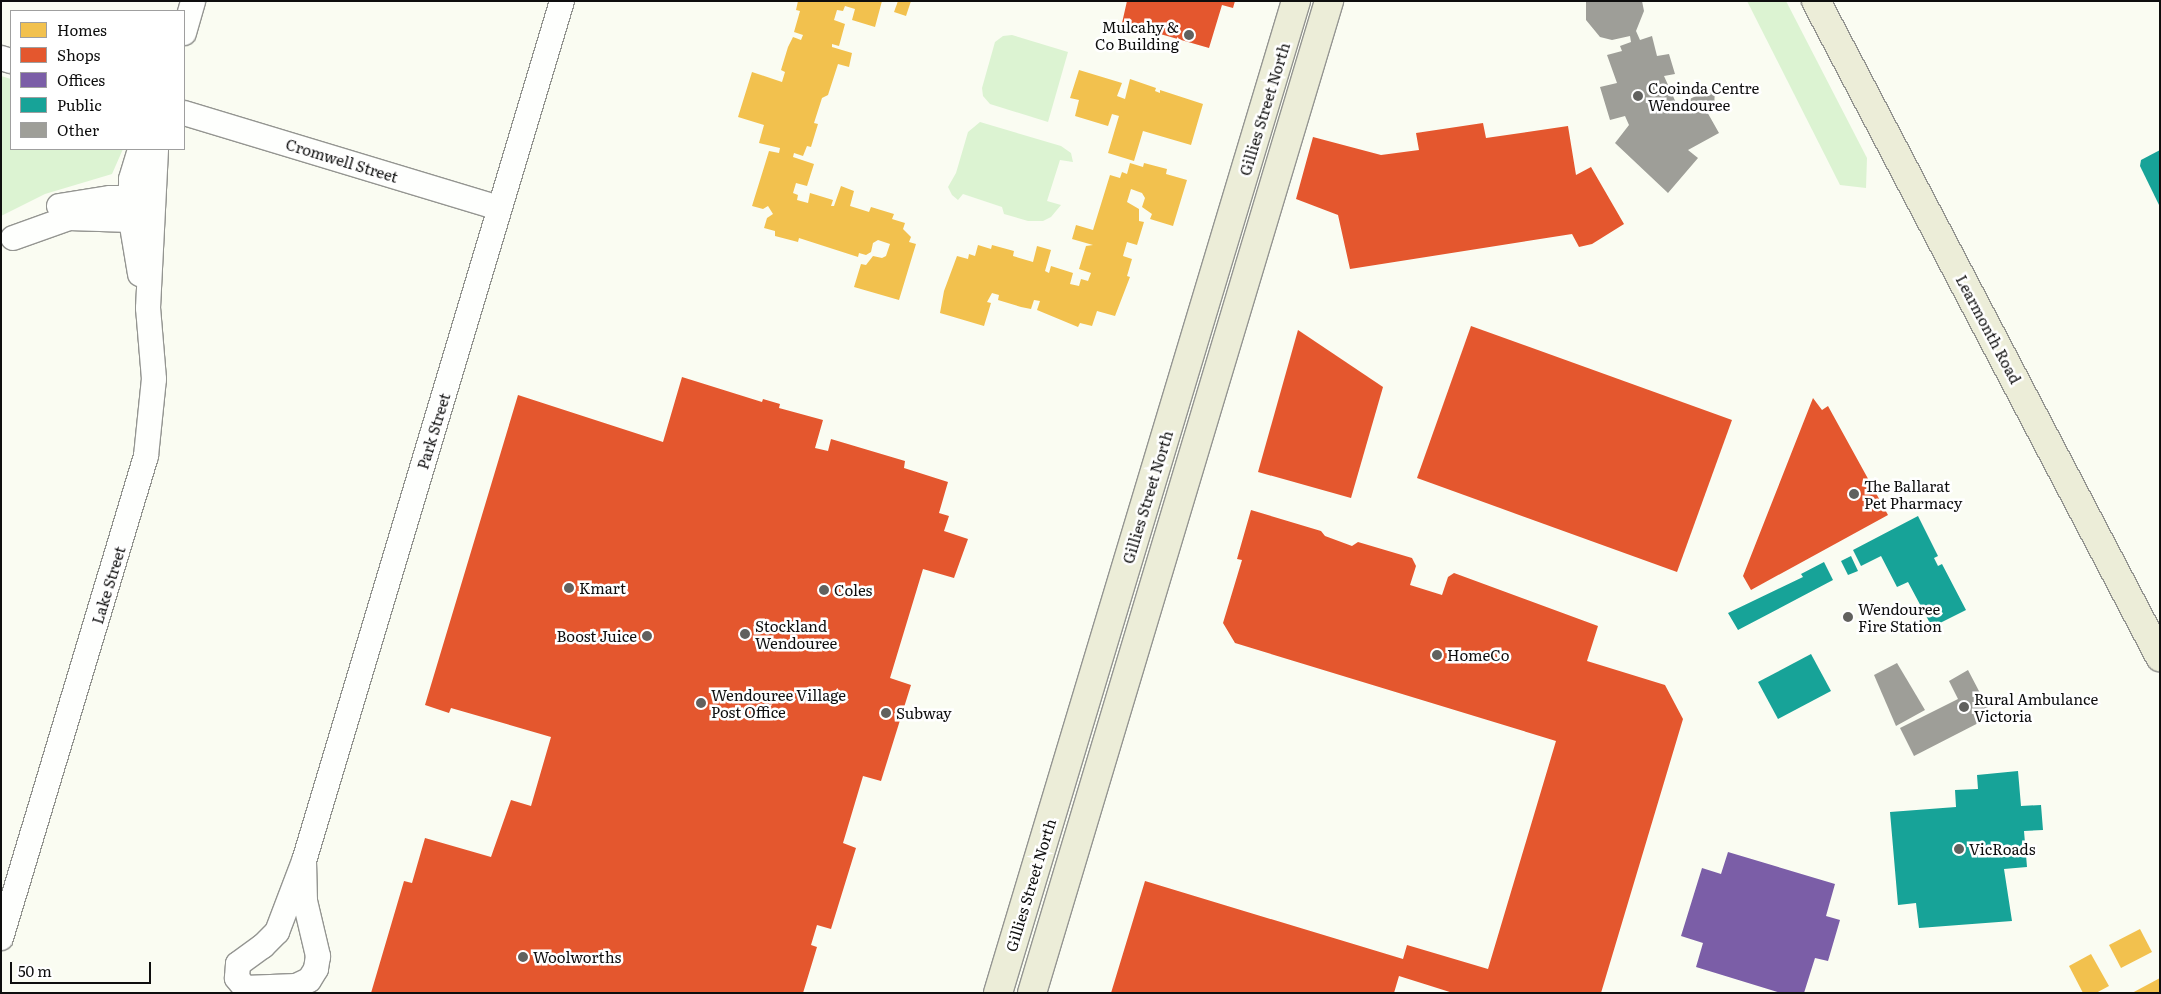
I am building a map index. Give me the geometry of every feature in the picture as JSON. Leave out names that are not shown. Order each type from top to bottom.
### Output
[{"type":"main road","name":"Gillies Street North","points":[[998,993],[1296,1]]},
{"type":"main road","name":"Gillies Street North","points":[[1032,993],[1329,1]]},
{"type":"main road","name":"Learmonth Road","points":[[1816,1],[1917,174],[2160,618]]},
{"type":"main road","name":"Learmonth Road","points":[[1836,1],[1917,174]]},
{"type":"main road","name":"Learmonth Road","points":[[1952,238],[2160,657]]},
{"type":"main road","points":[[1169,421],[1201,431]]},
{"type":"street","points":[[185,29],[193,1]]},
{"type":"street","name":"Park Street","points":[[304,861],[306,901],[318,956],[316,968],[309,980],[296,986],[245,988],[237,978],[238,964],[263,946],[276,932],[304,861],[562,1]]},
{"type":"street","name":"Cromwell Street","points":[[185,113],[499,208]]},
{"type":"street","points":[[7,242],[69,218],[140,221],[140,150]]},
{"type":"street","points":[[140,198],[156,150]]},
{"type":"street","points":[[7,242],[52,208],[140,198]]},
{"type":"street","name":"Lake Street","points":[[1,938],[146,456],[154,379],[140,221]]},
{"type":"green space","points":[[1747,1],[1786,1],[1867,158],[1866,188],[1840,185]]},
{"type":"green space","points":[[1012,35],[1068,52],[1048,122],[990,104],[983,96],[982,88],[995,42],[1003,36]]},
{"type":"green space","points":[[1,76],[10,79],[10,150],[123,150],[112,174],[45,194],[1,216]]},
{"type":"green space","points":[[980,122],[1061,146],[1071,153],[1073,162],[1060,160],[1047,201],[1061,205],[1051,217],[1043,221],[1028,221],[1004,214],[1002,207],[963,194],[958,200],[952,195],[948,187],[956,173],[968,132]]},
{"type":"building: Homes","points":[[798,1],[882,1],[875,27],[852,20],[855,9],[845,6],[843,11],[837,10],[834,20],[845,24],[839,46],[832,44],[832,47],[852,53],[849,67],[838,64],[828,95],[822,98],[814,123],[818,124],[811,147],[807,146],[803,156],[794,153],[793,157],[814,164],[807,186],[796,183],[793,193],[798,195],[797,200],[808,203],[810,193],[833,200],[831,206],[834,206],[841,186],[854,191],[850,206],[869,212],[871,207],[894,214],[892,219],[905,223],[903,229],[911,237],[909,242],[916,244],[899,300],[854,287],[861,264],[866,265],[873,256],[882,258],[886,256],[890,244],[878,240],[873,243],[871,252],[866,255],[859,253],[858,257],[799,238],[798,242],[775,236],[775,231],[764,228],[767,218],[773,214],[768,206],[763,209],[752,206],[769,151],[779,153],[780,148],[759,143],[764,125],[738,117],[752,72],[782,82],[785,72],[781,70],[788,47],[793,37],[801,40],[803,35],[794,32],[800,11],[796,10]]},
{"type":"building: Homes","points":[[898,1],[911,1],[906,16],[894,12]]},
{"type":"building: Homes","points":[[1079,70],[1122,83],[1117,96],[1125,99],[1130,79],[1156,88],[1155,91],[1160,93],[1160,90],[1203,104],[1191,145],[1143,131],[1134,161],[1108,153],[1119,116],[1112,114],[1108,126],[1075,116],[1079,100],[1070,98]]},
{"type":"building: Homes","points":[[1130,163],[1143,167],[1144,163],[1167,169],[1166,174],[1187,180],[1173,226],[1150,219],[1152,214],[1142,207],[1145,198],[1142,193],[1131,189],[1127,202],[1139,209],[1139,221],[1144,222],[1137,245],[1127,242],[1123,256],[1132,259],[1127,276],[1130,277],[1115,316],[1097,311],[1092,326],[1080,323],[1078,327],[1037,310],[1040,301],[1034,300],[1031,309],[998,300],[999,295],[992,293],[987,302],[991,303],[984,326],[940,313],[944,291],[957,256],[968,259],[969,254],[975,256],[978,245],[991,249],[992,245],[1014,251],[1013,256],[1033,262],[1037,246],[1051,250],[1045,271],[1049,273],[1051,266],[1073,273],[1070,284],[1079,286],[1081,279],[1088,281],[1091,273],[1079,269],[1086,246],[1093,245],[1072,239],[1076,225],[1093,230],[1110,175],[1120,178],[1122,172],[1127,174]]},
{"type":"building: Homes","points":[[2140,929],[2152,952],[2121,968],[2109,945]]},
{"type":"building: Homes","points":[[2091,954],[2109,986],[2096,993],[2083,993],[2069,966]]},
{"type":"building: Homes","points":[[2160,978],[2160,993],[2132,993]]},
{"type":"building: Shops","name":"Mulcahy & Co Building","points":[[1127,1],[1235,1],[1233,8],[1222,5],[1209,48],[1122,23]]},
{"type":"building: Shops","points":[[1483,123],[1486,138],[1568,126],[1576,175],[1591,167],[1624,224],[1592,244],[1579,247],[1572,234],[1350,269],[1338,215],[1296,199],[1313,137],[1381,155],[1419,150],[1416,133]]},
{"type":"building: Shops","points":[[1471,326],[1732,420],[1677,572],[1417,478]]},
{"type":"building: Shops","points":[[1298,330],[1383,387],[1351,498],[1258,472]]},
{"type":"building: Shops","points":[[682,377],[762,402],[763,399],[780,404],[779,408],[823,420],[815,448],[828,451],[831,439],[905,461],[904,468],[948,482],[939,513],[949,516],[944,531],[968,539],[954,578],[923,569],[890,678],[911,685],[881,781],[863,776],[843,843],[856,848],[831,929],[817,925],[811,945],[817,947],[803,993],[371,993],[404,881],[412,883],[425,838],[491,857],[511,800],[531,806],[551,737],[451,708],[449,713],[425,705],[518,395],[663,442]]},
{"type":"building: Shops","points":[[1813,398],[1822,410],[1828,406],[1888,515],[1751,590],[1743,576]]},
{"type":"building: Shops","points":[[1251,510],[1321,531],[1325,536],[1352,546],[1358,542],[1412,558],[1416,566],[1410,585],[1442,595],[1448,577],[1454,573],[1598,626],[1587,661],[1665,685],[1683,719],[1601,993],[1453,993],[1399,976],[1394,993],[1111,993],[1145,881],[1403,959],[1407,945],[1488,969],[1556,741],[1235,643],[1223,623],[1242,560],[1237,559]]},
{"type":"building: Offices","points":[[1728,852],[1835,884],[1826,916],[1840,920],[1828,961],[1815,958],[1804,993],[1781,993],[1696,967],[1703,943],[1681,936],[1702,868],[1721,874]]},
{"type":"building: Public","points":[[2160,150],[2160,207],[2140,166],[2141,160]]},
{"type":"building: Public","points":[[1918,516],[1938,556],[1934,558],[1938,566],[1942,564],[1966,610],[1932,627],[1908,582],[1897,587],[1881,556],[1861,566],[1853,550]]},
{"type":"building: Public","points":[[1851,556],[1858,571],[1848,575],[1841,561]]},
{"type":"building: Public","points":[[1824,562],[1833,580],[1738,630],[1728,613],[1803,577],[1801,574]]},
{"type":"building: Public","points":[[1811,654],[1831,691],[1778,719],[1758,682]]},
{"type":"building: Public","name":"VicRoads","points":[[2018,771],[2021,806],[2041,805],[2043,830],[2024,831],[2027,867],[2004,869],[2012,921],[1919,928],[1916,903],[1898,905],[1890,812],[1956,807],[1955,790],[1978,789],[1977,775]]},
{"type":"building: Other","name":"Cooinda Centre Wendouree","points":[[1586,1],[1642,1],[1644,11],[1636,31],[1640,40],[1652,36],[1657,56],[1669,54],[1675,74],[1664,76],[1677,105],[1715,87],[1714,111],[1706,110],[1719,133],[1688,150],[1698,158],[1668,193],[1615,143],[1629,125],[1625,116],[1610,120],[1600,87],[1617,83],[1607,55],[1622,51],[1620,46],[1631,42],[1630,36],[1612,40],[1600,37],[1586,20]]},
{"type":"building: Other","points":[[1897,663],[1925,710],[1896,726],[1874,675]]},
{"type":"building: Other","name":"Rural Ambulance Victoria","points":[[1968,670],[1992,716],[1914,756],[1900,728],[1958,699],[1949,681]]},
{"type":"place","name":"Mulcahy & Co Building","points":[[1189,35]]},
{"type":"place","name":"Cooinda Centre Wendouree","points":[[1638,96]]},
{"type":"place","name":"The Ballarat Pet Pharmacy","points":[[1854,494]]},
{"type":"place","name":"Kmart","points":[[569,588]]},
{"type":"place","name":"Coles","points":[[824,590]]},
{"type":"place","name":"Wendouree Fire Station","points":[[1848,617]]},
{"type":"place","name":"Stockland Wendouree","points":[[745,634]]},
{"type":"place","name":"Boost Juice","points":[[647,636]]},
{"type":"place","name":"HomeCo","points":[[1437,655]]},
{"type":"place","name":"Wendouree Village Post Office","points":[[701,703]]},
{"type":"place","name":"Rural Ambulance Victoria","points":[[1964,707]]},
{"type":"place","name":"Subway","points":[[886,713]]},
{"type":"place","name":"VicRoads","points":[[1959,849]]},
{"type":"place","name":"Woolworths","points":[[523,957]]}]
